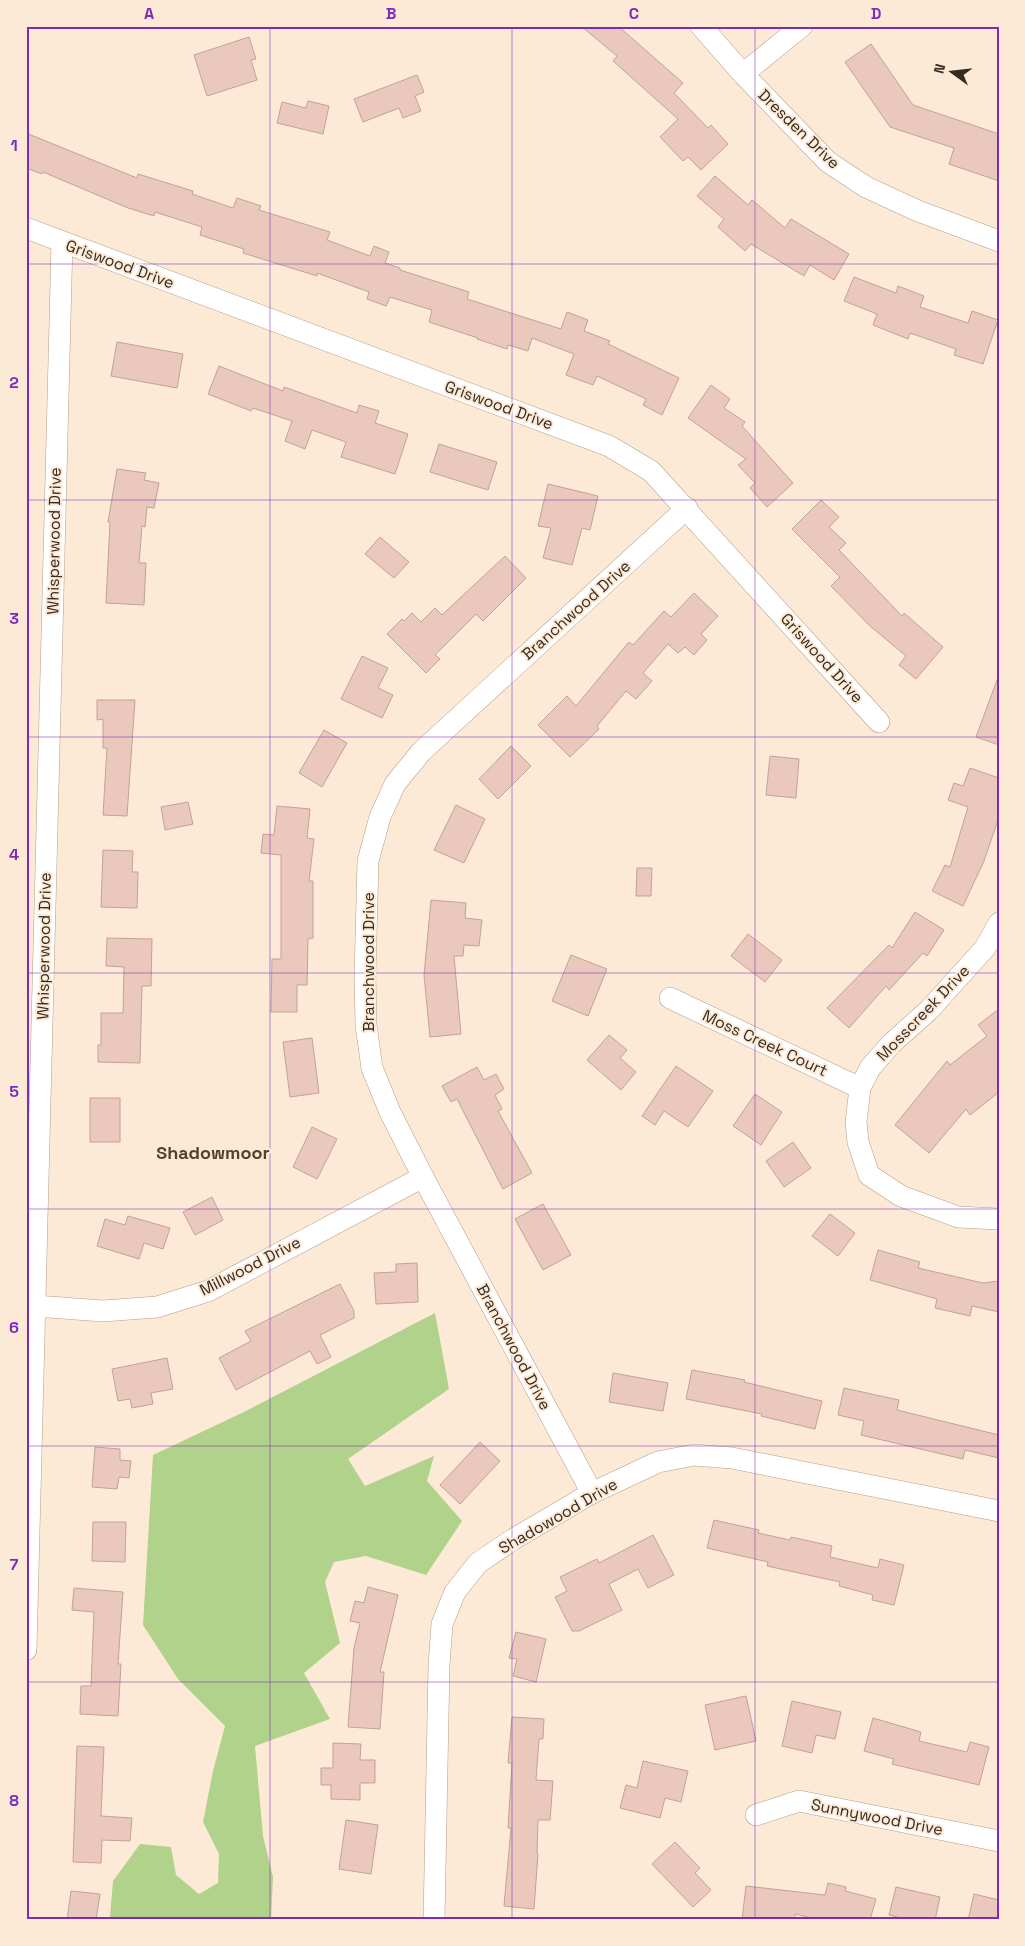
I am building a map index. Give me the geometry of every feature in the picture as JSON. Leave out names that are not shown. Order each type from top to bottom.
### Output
[{"type":"street","name":"Dresden Drive","points":[[701,26],[743,74],[828,162],[866,187],[918,210],[999,241]]},
{"type":"street","points":[[743,74],[802,26]]},
{"type":"street","name":"Griswood Drive","points":[[26,228],[609,446],[651,471],[687,508],[880,722]]},
{"type":"street","name":"Whisperwood Drive","points":[[26,1650],[62,242]]},
{"type":"street","name":"Branchwood Drive","points":[[592,1493],[423,1176],[390,1112],[372,1068],[366,1024],[365,975],[368,861],[380,817],[394,784],[421,752],[687,508]]},
{"type":"street","name":"Mosscreek Drive","points":[[999,924],[985,948],[929,1010],[891,1044],[870,1068],[860,1088],[856,1122],[858,1142],[869,1175],[901,1196],[958,1217],[999,1219]]},
{"type":"street","name":"Moss Creek Court","points":[[670,998],[860,1088]]},
{"type":"street","name":"Millwood Drive","points":[[35,1306],[103,1311],[157,1307],[208,1291],[423,1176]]},
{"type":"street","name":"Shadowood Drive","points":[[434,1920],[439,1665],[442,1624],[455,1592],[478,1563],[512,1540],[592,1493],[658,1462],[694,1455],[732,1458],[999,1512]]},
{"type":"street","name":"Sunnywood Drive","points":[[756,1815],[799,1801],[999,1841]]},
{"type":"green space","points":[[435,1313],[449,1389],[348,1459],[365,1486],[434,1456],[427,1481],[462,1521],[426,1575],[366,1556],[334,1562],[325,1582],[340,1643],[304,1673],[330,1719],[255,1746],[263,1836],[273,1877],[271,1920],[111,1920],[113,1881],[140,1844],[171,1847],[176,1875],[199,1894],[218,1883],[219,1854],[203,1822],[213,1771],[225,1726],[178,1679],[143,1625],[153,1455],[246,1411]]},
{"type":"building","points":[[581,26],[618,26],[683,83],[674,93],[708,128],[711,125],[728,144],[701,170],[688,157],[683,161],[660,137],[678,119],[613,61],[617,56]]},
{"type":"building","points":[[249,37],[256,59],[251,60],[257,80],[207,96],[194,55]]},
{"type":"building","points":[[871,44],[913,105],[999,134],[999,181],[949,164],[954,148],[890,127],[845,62]]},
{"type":"building","points":[[417,75],[424,92],[415,96],[421,111],[403,118],[399,108],[363,122],[354,99]]},
{"type":"building","points":[[308,101],[329,106],[323,134],[277,123],[282,102],[306,108]]},
{"type":"building","points":[[26,133],[137,178],[138,174],[193,191],[192,194],[233,208],[237,198],[261,206],[259,210],[330,232],[327,240],[370,256],[374,246],[389,252],[385,263],[400,268],[400,270],[469,292],[467,299],[561,329],[567,312],[588,320],[584,331],[610,341],[608,344],[679,378],[662,415],[643,405],[646,399],[597,376],[593,385],[566,375],[574,354],[532,338],[528,351],[508,345],[507,349],[477,339],[429,322],[432,310],[390,297],[386,306],[367,299],[369,292],[317,273],[317,276],[243,253],[244,249],[200,235],[202,227],[155,212],[154,216],[128,208],[43,172],[42,174],[26,168]]},
{"type":"building","points":[[715,176],[748,205],[752,200],[785,228],[791,219],[849,254],[834,280],[810,265],[804,276],[751,244],[745,251],[718,227],[724,219],[697,196]]},
{"type":"building","points":[[854,277],[896,293],[898,286],[924,296],[920,307],[968,323],[972,311],[998,320],[983,364],[954,355],[956,349],[910,333],[908,339],[873,325],[877,314],[844,301]]},
{"type":"building","points":[[117,342],[183,354],[177,388],[111,376]]},
{"type":"building","points":[[219,366],[283,391],[284,387],[357,413],[359,405],[379,411],[375,423],[408,434],[395,474],[341,457],[346,442],[312,430],[305,449],[285,441],[292,421],[253,408],[251,411],[208,394]]},
{"type":"building","points":[[711,385],[730,399],[724,408],[745,422],[742,426],[793,483],[767,507],[750,488],[755,483],[738,465],[746,459],[688,418]]},
{"type":"building","points":[[439,444],[497,462],[488,490],[430,472]]},
{"type":"building","points":[[117,469],[146,473],[144,480],[159,483],[154,508],[147,507],[145,527],[142,526],[139,563],[146,563],[144,605],[106,603],[110,522],[108,522]]},
{"type":"building","points":[[548,484],[598,496],[590,530],[582,528],[572,565],[543,558],[551,528],[538,526]]},
{"type":"building","points":[[821,500],[839,517],[829,527],[846,543],[839,550],[902,616],[904,613],[943,647],[916,679],[899,665],[906,656],[870,626],[831,586],[840,577],[792,529]]},
{"type":"building","points":[[380,537],[409,562],[394,578],[365,554]]},
{"type":"building","points":[[505,556],[526,578],[483,621],[476,614],[435,655],[440,659],[426,673],[387,634],[402,619],[404,621],[412,613],[421,622],[435,608],[442,615]]},
{"type":"building","points":[[694,593],[718,616],[701,634],[707,640],[694,655],[685,647],[678,653],[668,644],[643,673],[652,681],[636,699],[626,691],[597,726],[599,729],[570,757],[538,725],[567,696],[576,706],[629,642],[633,645],[664,611],[671,617]]},
{"type":"building","points":[[362,656],[388,668],[378,688],[393,695],[382,718],[341,699]]},
{"type":"building","points":[[997,680],[999,681],[999,745],[976,737]]},
{"type":"building","points":[[97,700],[135,700],[127,816],[103,815],[107,748],[103,748],[103,719],[97,720]]},
{"type":"building","points":[[324,730],[347,743],[322,787],[299,773]]},
{"type":"building","points":[[511,746],[531,766],[498,799],[479,779]]},
{"type":"building","points":[[770,756],[799,759],[796,798],[766,795]]},
{"type":"building","points":[[970,768],[999,778],[999,817],[984,861],[963,906],[932,891],[945,865],[950,867],[968,807],[948,800],[954,783],[963,786]]},
{"type":"building","points":[[188,802],[193,824],[165,830],[161,807]]},
{"type":"building","points":[[456,805],[485,819],[464,863],[434,850]]},
{"type":"building","points":[[277,806],[310,809],[307,838],[314,839],[309,881],[313,881],[313,938],[308,939],[307,985],[297,985],[297,1012],[271,1012],[272,959],[281,959],[281,855],[261,853],[263,834],[274,835]]},
{"type":"building","points":[[103,850],[133,851],[132,872],[138,872],[137,908],[101,907]]},
{"type":"building","points":[[637,868],[652,868],[651,896],[636,896]]},
{"type":"building","points":[[431,900],[466,903],[465,918],[482,920],[479,946],[464,945],[463,956],[454,956],[461,1034],[430,1037],[424,975]]},
{"type":"building","points":[[915,912],[944,930],[927,956],[923,953],[889,990],[886,986],[849,1028],[827,1008],[889,945],[892,948]]},
{"type":"building","points":[[748,934],[782,960],[765,982],[731,956]]},
{"type":"building","points":[[107,938],[152,939],[151,986],[142,986],[140,1063],[98,1062],[98,1045],[101,1045],[101,1013],[123,1013],[124,967],[106,966]]},
{"type":"building","points":[[571,955],[607,969],[588,1016],[552,1001]]},
{"type":"building","points":[[999,1009],[999,1092],[970,1115],[966,1109],[929,1153],[895,1125],[947,1061],[950,1065],[987,1036],[978,1025]]},
{"type":"building","points":[[609,1035],[627,1050],[620,1058],[636,1072],[621,1090],[587,1060]]},
{"type":"building","points":[[312,1038],[319,1093],[290,1097],[283,1042]]},
{"type":"building","points":[[676,1066],[713,1091],[688,1127],[664,1111],[655,1125],[642,1116]]},
{"type":"building","points":[[477,1067],[484,1080],[496,1074],[504,1089],[495,1095],[502,1109],[498,1111],[532,1173],[503,1189],[457,1099],[451,1102],[442,1086]]},
{"type":"building","points":[[755,1094],[782,1112],[761,1145],[733,1126]]},
{"type":"building","points":[[90,1098],[120,1098],[120,1142],[90,1142]]},
{"type":"building","points":[[312,1127],[337,1139],[317,1179],[293,1167]]},
{"type":"building","points":[[793,1142],[811,1168],[784,1187],[766,1161]]},
{"type":"building","points":[[212,1197],[223,1220],[195,1235],[183,1212]]},
{"type":"building","points":[[543,1204],[571,1255],[543,1270],[515,1219]]},
{"type":"building","points":[[830,1214],[855,1233],[838,1256],[812,1236]]},
{"type":"building","points":[[128,1216],[170,1228],[163,1249],[144,1243],[139,1259],[97,1246],[105,1219],[125,1225]]},
{"type":"building","points":[[878,1250],[920,1262],[918,1268],[983,1283],[999,1281],[999,1312],[972,1306],[970,1316],[935,1308],[937,1299],[870,1280]]},
{"type":"building","points":[[417,1263],[418,1302],[376,1304],[374,1273],[396,1272],[396,1264]]},
{"type":"building","points":[[340,1284],[354,1311],[354,1318],[320,1335],[331,1357],[317,1364],[310,1351],[236,1390],[219,1358],[251,1341],[245,1331]]},
{"type":"building","points":[[167,1358],[173,1389],[151,1393],[153,1404],[132,1408],[130,1399],[118,1401],[112,1369]]},
{"type":"building","points":[[692,1370],[745,1380],[744,1382],[822,1401],[815,1429],[761,1416],[762,1414],[686,1399]]},
{"type":"building","points":[[613,1373],[668,1383],[663,1411],[609,1402]]},
{"type":"building","points":[[844,1388],[899,1400],[897,1410],[999,1435],[999,1458],[965,1450],[963,1459],[861,1435],[864,1421],[838,1415]]},
{"type":"building","points":[[480,1442],[500,1461],[460,1504],[440,1485]]},
{"type":"building","points":[[95,1447],[120,1449],[120,1460],[131,1461],[129,1478],[119,1477],[117,1489],[92,1487]]},
{"type":"building","points":[[714,1520],[759,1530],[758,1533],[790,1540],[791,1537],[832,1546],[830,1557],[878,1568],[880,1559],[904,1565],[894,1605],[872,1600],[873,1595],[839,1586],[840,1582],[767,1566],[768,1562],[707,1548]]},
{"type":"building","points":[[93,1522],[126,1522],[125,1562],[92,1561]]},
{"type":"building","points":[[653,1535],[674,1575],[648,1588],[638,1569],[609,1584],[622,1610],[579,1631],[572,1631],[555,1597],[567,1591],[560,1577],[597,1559],[599,1563]]},
{"type":"building","points":[[368,1587],[398,1595],[380,1672],[384,1672],[380,1729],[348,1727],[354,1648],[360,1623],[350,1621],[355,1601],[364,1603]]},
{"type":"building","points":[[74,1588],[123,1592],[118,1664],[121,1664],[118,1716],[80,1714],[81,1686],[91,1686],[94,1612],[72,1610]]},
{"type":"building","points":[[516,1632],[546,1639],[536,1682],[513,1676],[517,1659],[509,1658]]},
{"type":"building","points":[[746,1696],[756,1741],[715,1750],[705,1705]]},
{"type":"building","points":[[792,1701],[841,1712],[835,1739],[816,1735],[812,1753],[782,1746]]},
{"type":"building","points":[[512,1717],[544,1719],[543,1739],[539,1739],[536,1780],[553,1781],[550,1820],[538,1820],[538,1854],[534,1909],[504,1906],[511,1828],[508,1828],[512,1763],[508,1763]]},
{"type":"building","points":[[873,1718],[921,1732],[919,1741],[967,1752],[970,1742],[989,1747],[979,1785],[892,1764],[894,1759],[864,1751]]},
{"type":"building","points":[[333,1743],[361,1744],[360,1760],[375,1760],[375,1783],[360,1783],[360,1800],[331,1799],[331,1785],[321,1785],[321,1768],[333,1768]]},
{"type":"building","points":[[77,1746],[104,1747],[101,1816],[132,1818],[130,1841],[102,1840],[101,1863],[73,1862]]},
{"type":"building","points":[[643,1761],[688,1771],[681,1802],[665,1798],[660,1818],[620,1808],[626,1785],[637,1788]]},
{"type":"building","points":[[346,1820],[378,1825],[371,1874],[339,1869]]},
{"type":"building","points":[[675,1842],[700,1868],[695,1873],[711,1890],[693,1907],[652,1864]]},
{"type":"building","points":[[828,1883],[846,1887],[845,1891],[876,1899],[870,1920],[820,1920],[795,1914],[795,1920],[742,1920],[746,1886],[825,1895]]},
{"type":"building","points":[[896,1887],[940,1897],[935,1920],[910,1920],[889,1915]]},
{"type":"building","points":[[71,1891],[100,1894],[96,1920],[67,1920]]},
{"type":"building","points":[[974,1894],[999,1900],[999,1920],[968,1920]]},
{"type":"district","name":"Shadowmoor","points":[[213,1152]]}]
